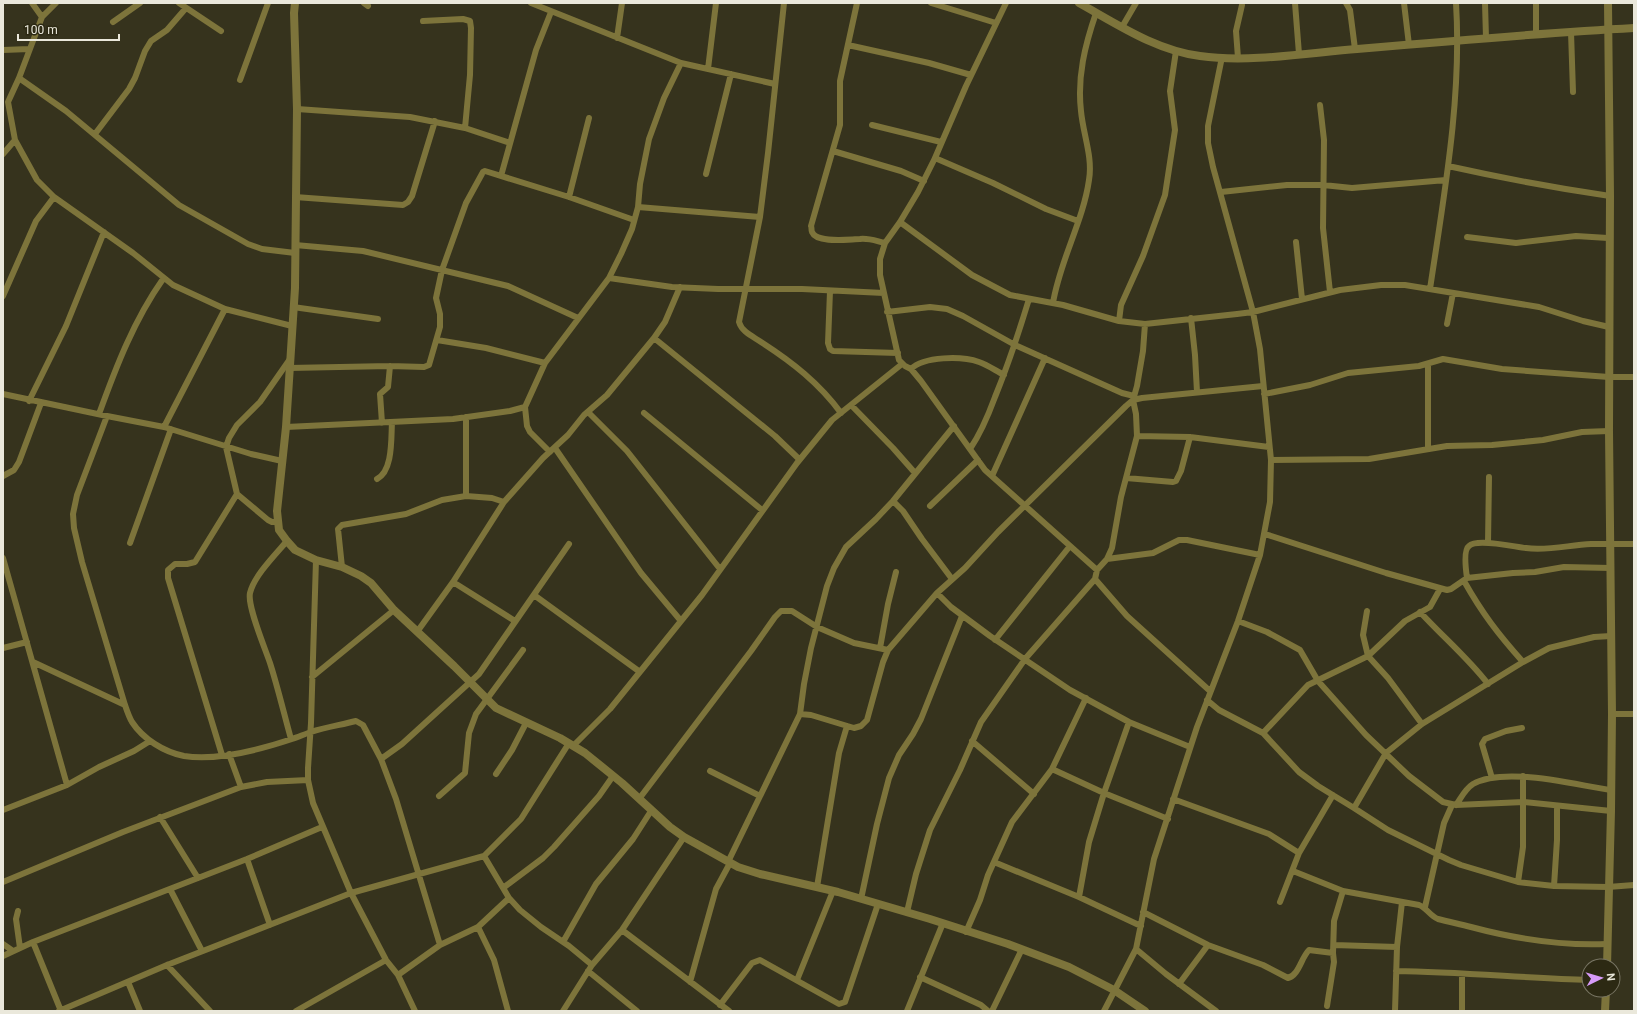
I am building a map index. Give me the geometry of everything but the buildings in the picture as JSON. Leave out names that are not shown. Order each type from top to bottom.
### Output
[{"type":"street","points":[[32,3],[42,17]]},
{"type":"street","points":[[56,3],[42,17],[19,78],[5,102],[15,140],[37,180],[54,198],[133,253],[163,279],[189,294],[225,309],[292,326]]},
{"type":"street","points":[[114,22],[140,3]]},
{"type":"street","points":[[179,3],[221,31]]},
{"type":"street","points":[[240,80],[268,3]]},
{"type":"street","points":[[295,3],[296,109],[293,307],[286,427],[277,511],[279,530],[287,541],[295,550],[316,560],[361,576],[371,583],[394,610],[487,700],[504,713],[571,744],[594,760],[651,811],[684,837],[738,868],[862,899],[943,923],[966,932],[1022,949],[1069,967],[1114,990],[1146,1011]]},
{"type":"street","points":[[531,3],[681,63],[775,84]]},
{"type":"street","points":[[616,38],[622,3]]},
{"type":"street","points":[[708,69],[716,3]]},
{"type":"street","points":[[784,3],[760,217],[740,316],[740,327],[819,386],[841,413]]},
{"type":"street","points":[[857,3],[840,81],[840,125],[811,226],[812,232],[815,236],[826,239],[872,239],[885,244]]},
{"type":"street","points":[[931,3],[996,23]]},
{"type":"street","points":[[1006,3],[971,76],[924,181],[885,244],[880,258],[880,275],[887,312],[902,364],[911,369],[985,470],[1097,570]]},
{"type":"street","points":[[1079,3],[1143,38],[1176,51],[1200,56],[1238,58],[1536,34],[1634,28]]},
{"type":"street","points":[[1122,27],[1136,3]]},
{"type":"street","points":[[1295,3],[1299,54]]},
{"type":"street","points":[[1346,3],[1350,10],[1355,49]]},
{"type":"street","points":[[1404,3],[1409,45]]},
{"type":"street","points":[[1430,289],[1448,166],[1458,40],[1456,3]]},
{"type":"street","points":[[1485,3],[1486,38]]},
{"type":"street","points":[[1536,3],[1536,34]]},
{"type":"street","points":[[1607,958],[1612,714],[1609,431],[1608,238],[1610,196],[1607,29],[1608,3]]},
{"type":"street","points":[[1238,58],[1236,31],[1242,5]]},
{"type":"street","points":[[95,134],[129,89],[135,78],[145,51],[151,41],[167,30],[186,8]]},
{"type":"street","points":[[501,176],[536,50],[551,12]]},
{"type":"street","points":[[1053,303],[1060,268],[1085,203],[1090,179],[1090,162],[1081,112],[1079,89],[1084,53],[1096,13]]},
{"type":"street","points":[[423,22],[463,19],[470,21],[470,74],[465,128]]},
{"type":"street","points":[[1571,32],[1573,92]]},
{"type":"street","points":[[848,45],[929,63],[971,76]]},
{"type":"street","points":[[3,50],[29,49]]},
{"type":"street","points":[[1118,321],[1122,305],[1143,256],[1165,195],[1174,130],[1170,91],[1176,51]]},
{"type":"street","points":[[1104,1011],[1136,949],[1154,859],[1190,747],[1210,691],[1238,621],[1260,555],[1270,502],[1271,460],[1253,312],[1221,192],[1213,168],[1208,143],[1208,126],[1222,57]]},
{"type":"street","points":[[681,63],[664,98],[649,139],[640,184],[638,207],[632,229],[609,278],[545,363],[525,407],[527,426],[530,432],[552,450],[641,573],[681,621]]},
{"type":"street","points":[[706,174],[731,74]]},
{"type":"street","points":[[19,78],[66,111],[95,134],[168,197],[195,215],[248,244],[262,249],[363,251],[508,286],[578,318]]},
{"type":"street","points":[[1320,105],[1324,140],[1323,228],[1330,292]]},
{"type":"street","points":[[296,109],[410,116],[465,128],[510,143]]},
{"type":"street","points":[[569,197],[589,118]]},
{"type":"street","points":[[295,197],[403,205],[408,202],[412,196],[435,121]]},
{"type":"street","points":[[872,125],[941,142]]},
{"type":"street","points":[[3,154],[15,140]]},
{"type":"street","points":[[833,151],[901,171],[924,181]]},
{"type":"street","points":[[935,158],[993,183],[1046,209],[1078,221]]},
{"type":"street","points":[[1448,166],[1527,183],[1610,196]]},
{"type":"street","points":[[289,368],[390,366],[427,367],[440,327],[440,314],[436,298],[442,270],[466,203],[483,172],[487,171],[569,197],[634,220]]},
{"type":"street","points":[[1221,192],[1287,185],[1323,185],[1352,188],[1446,180]]},
{"type":"street","points":[[3,296],[36,221],[54,198]]},
{"type":"street","points":[[638,207],[760,217]]},
{"type":"street","points":[[900,222],[972,275],[1010,296],[1053,303],[1118,321],[1145,324],[1253,312],[1330,292],[1381,285],[1405,285],[1539,307],[1583,321],[1609,327]]},
{"type":"street","points":[[30,401],[61,338],[104,232]]},
{"type":"street","points":[[1467,238],[1516,243],[1576,236],[1608,238]]},
{"type":"street","points":[[1296,242],[1302,299]]},
{"type":"street","points":[[609,278],[680,287],[884,293]]},
{"type":"street","points":[[99,414],[121,356],[150,296],[163,279]]},
{"type":"street","points":[[417,632],[453,582],[504,502],[520,483],[568,435],[588,412],[607,395],[654,338],[665,322],[680,287]]},
{"type":"street","points":[[830,291],[828,343],[830,349],[833,351],[898,353]]},
{"type":"street","points":[[1447,324],[1453,293]]},
{"type":"street","points":[[970,449],[981,432],[1016,345],[1029,299]]},
{"type":"street","points":[[293,307],[378,318]]},
{"type":"street","points":[[887,312],[930,307],[947,308],[1016,345],[1133,398],[1263,386]]},
{"type":"street","points":[[164,427],[225,309]]},
{"type":"street","points":[[1191,318],[1197,392]]},
{"type":"street","points":[[800,714],[811,715],[854,728],[861,726],[867,720],[882,662],[888,650],[937,593],[1133,398],[1138,386],[1145,324]]},
{"type":"street","points":[[654,338],[775,436],[799,459]]},
{"type":"street","points":[[437,340],[486,348],[545,363]]},
{"type":"street","points":[[992,476],[1045,358]]},
{"type":"street","points":[[278,522],[268,520],[237,494],[226,447],[229,438],[237,425],[260,402],[290,359]]},
{"type":"street","points":[[911,369],[916,364],[924,361],[962,359],[978,362],[1004,375]]},
{"type":"street","points":[[1264,394],[1310,384],[1348,373],[1428,364],[1443,359],[1502,369],[1609,377],[1634,377]]},
{"type":"street","points":[[33,942],[60,1011],[167,965],[351,893],[484,856],[520,819],[571,744],[610,709],[681,621],[720,570],[799,459],[832,420],[902,364]]},
{"type":"street","points":[[1428,364],[1428,450]]},
{"type":"street","points":[[382,423],[380,394],[388,387],[390,366]]},
{"type":"street","points":[[3,394],[30,401],[164,427],[226,447],[282,461]]},
{"type":"street","points":[[906,912],[930,830],[980,722],[1025,659],[1095,579],[1097,570],[1107,559],[1112,548],[1126,478],[1137,436],[1136,414],[1133,398]]},
{"type":"street","points":[[3,476],[14,470],[19,462],[41,403]]},
{"type":"street","points":[[851,405],[915,473]]},
{"type":"street","points":[[286,427],[382,423],[466,417],[525,407]]},
{"type":"street","points":[[588,412],[626,451],[720,570]]},
{"type":"street","points":[[644,414],[762,510]]},
{"type":"street","points":[[107,416],[77,495],[73,514],[74,528],[82,562],[131,721],[150,741],[165,750],[184,756],[222,755],[257,749],[291,740],[310,732],[356,721],[360,722],[382,758],[440,945]]},
{"type":"street","points":[[466,417],[466,496]]},
{"type":"street","points":[[377,479],[386,471],[392,422]]},
{"type":"street","points":[[690,982],[716,890],[800,714],[804,684],[817,627],[827,586],[834,568],[846,547],[894,500],[954,426]]},
{"type":"street","points":[[130,543],[171,429]]},
{"type":"street","points":[[1271,460],[1369,460],[1447,446],[1477,446],[1543,440],[1582,432],[1609,431]]},
{"type":"street","points":[[1137,436],[1190,436],[1269,446]]},
{"type":"street","points":[[1126,478],[1176,481],[1181,471],[1190,436]]},
{"type":"street","points":[[930,506],[978,460]]},
{"type":"street","points":[[1488,477],[1488,543]]},
{"type":"street","points":[[222,755],[168,578],[168,570],[175,564],[192,564],[195,562],[237,494]]},
{"type":"street","points":[[342,568],[338,529],[339,526],[406,514],[442,500],[466,496],[492,498],[504,502]]},
{"type":"street","points":[[894,500],[903,510],[922,539],[952,579]]},
{"type":"street","points":[[1265,534],[1440,589],[1452,589],[1465,580],[1513,572],[1535,572],[1564,567],[1611,568]]},
{"type":"street","points":[[1107,559],[1153,552],[1180,540],[1187,540],[1260,555]]},
{"type":"street","points":[[287,541],[260,575],[253,585],[249,595],[251,607],[270,663],[291,740]]},
{"type":"street","points":[[1523,662],[1496,633],[1481,611],[1465,580],[1465,553],[1468,546],[1470,544],[1488,543],[1544,549],[1566,548],[1590,544],[1634,544]]},
{"type":"street","points":[[382,758],[402,744],[480,674],[569,544]]},
{"type":"street","points":[[995,640],[1070,546]]},
{"type":"street","points":[[3,558],[66,785]]},
{"type":"street","points":[[316,560],[310,732],[308,746],[308,780],[313,802],[322,827],[351,893],[386,960],[398,975],[415,1011]]},
{"type":"street","points":[[880,648],[888,604],[896,572]]},
{"type":"street","points":[[1095,579],[1127,616],[1210,691]]},
{"type":"street","points":[[453,582],[515,621]]},
{"type":"street","points":[[1263,733],[1308,686],[1368,656],[1405,621],[1430,607],[1435,602],[1440,589]]},
{"type":"street","points":[[937,593],[962,616],[1070,690],[1129,722],[1190,747]]},
{"type":"street","points":[[534,595],[640,672]]},
{"type":"street","points":[[312,677],[394,610]]},
{"type":"street","points":[[639,799],[781,611],[792,612],[817,627],[854,643],[888,650]]},
{"type":"street","points":[[1367,611],[1363,635],[1368,656],[1388,678],[1422,724]]},
{"type":"street","points":[[1420,612],[1443,637],[1463,655],[1488,684]]},
{"type":"street","points":[[862,899],[877,824],[889,778],[898,755],[914,734],[921,719],[962,616]]},
{"type":"street","points":[[1238,621],[1267,632],[1300,650],[1318,681],[1366,735],[1409,776],[1442,802],[1454,805],[1524,802],[1611,811]]},
{"type":"street","points":[[1354,808],[1386,753],[1422,724],[1523,662],[1554,646],[1594,636],[1611,636]]},
{"type":"street","points":[[3,648],[27,642]]},
{"type":"street","points":[[438,796],[465,773],[472,723],[481,706],[523,650]]},
{"type":"street","points":[[33,662],[125,705]]},
{"type":"street","points":[[966,932],[1012,822],[1052,769],[1086,698]]},
{"type":"street","points":[[1207,700],[1219,710],[1263,733],[1299,772],[1318,786],[1388,830],[1461,865],[1518,882],[1554,886],[1634,885]]},
{"type":"street","points":[[1612,714],[1634,714]]},
{"type":"street","points":[[1079,897],[1090,842],[1104,793],[1129,722]]},
{"type":"street","points":[[496,774],[512,750],[526,723]]},
{"type":"street","points":[[817,887],[839,753],[847,726]]},
{"type":"street","points":[[1492,778],[1482,744],[1485,739],[1506,731],[1522,728]]},
{"type":"street","points":[[3,810],[66,785],[99,767],[134,751],[150,741]]},
{"type":"street","points":[[972,741],[1034,794]]},
{"type":"street","points":[[229,754],[241,787]]},
{"type":"street","points":[[1052,769],[1104,793],[1168,819]]},
{"type":"street","points":[[710,771],[760,796]]},
{"type":"street","points":[[504,888],[543,858],[554,847],[598,796],[613,776]]},
{"type":"street","points":[[1425,907],[1444,823],[1454,805],[1472,784],[1492,778],[1523,776],[1611,790]]},
{"type":"street","points":[[1518,882],[1523,848],[1523,776]]},
{"type":"street","points":[[3,882],[160,817],[241,787],[267,782],[308,780]]},
{"type":"street","points":[[1280,902],[1299,853],[1333,795]]},
{"type":"street","points":[[1173,799],[1269,834],[1299,853]]},
{"type":"street","points":[[1554,886],[1557,806]]},
{"type":"street","points":[[563,942],[596,884],[627,847],[651,811]]},
{"type":"street","points":[[160,817],[198,878]]},
{"type":"street","points":[[3,956],[33,942],[247,859],[322,827]]},
{"type":"street","points":[[563,1011],[590,968],[622,930],[684,837]]},
{"type":"street","points":[[484,856],[509,898],[520,910],[563,942],[637,1011]]},
{"type":"street","points":[[247,859],[270,925]]},
{"type":"street","points":[[994,862],[1079,897],[1141,926]]},
{"type":"street","points":[[1292,871],[1343,891],[1425,907],[1437,918],[1506,936],[1553,943],[1588,945],[1607,944]]},
{"type":"street","points":[[170,889],[202,951]]},
{"type":"street","points":[[797,980],[833,891]]},
{"type":"street","points":[[1327,1006],[1334,970],[1334,921],[1343,891]]},
{"type":"street","points":[[398,975],[440,945],[478,927],[509,898]]},
{"type":"street","points":[[1395,1011],[1396,946],[1402,902]]},
{"type":"street","points":[[622,930],[724,1009],[752,963],[757,960],[760,960],[839,1004],[845,1002],[878,904]]},
{"type":"street","points":[[18,911],[16,919],[20,948]]},
{"type":"street","points":[[1143,912],[1208,945],[1263,965],[1288,978],[1296,972],[1309,950],[1333,953]]},
{"type":"street","points":[[907,1011],[943,923]]},
{"type":"street","points":[[478,927],[494,960],[508,1011]]},
{"type":"street","points":[[3,944],[14,951]]},
{"type":"street","points":[[1179,984],[1208,945]]},
{"type":"street","points":[[1334,945],[1396,946]]},
{"type":"street","points":[[992,1011],[1022,949]]},
{"type":"street","points":[[1136,949],[1179,984],[1216,1011]]},
{"type":"street","points":[[296,1011],[386,960]]},
{"type":"street","points":[[167,965],[210,1011]]},
{"type":"street","points":[[1396,971],[1444,972],[1581,980]]},
{"type":"street","points":[[1462,974],[1462,1011]]},
{"type":"street","points":[[920,977],[981,1005],[988,1011]]},
{"type":"street","points":[[128,982],[140,1011]]},
{"type":"street","points":[[1605,1011],[1606,998]]}]
